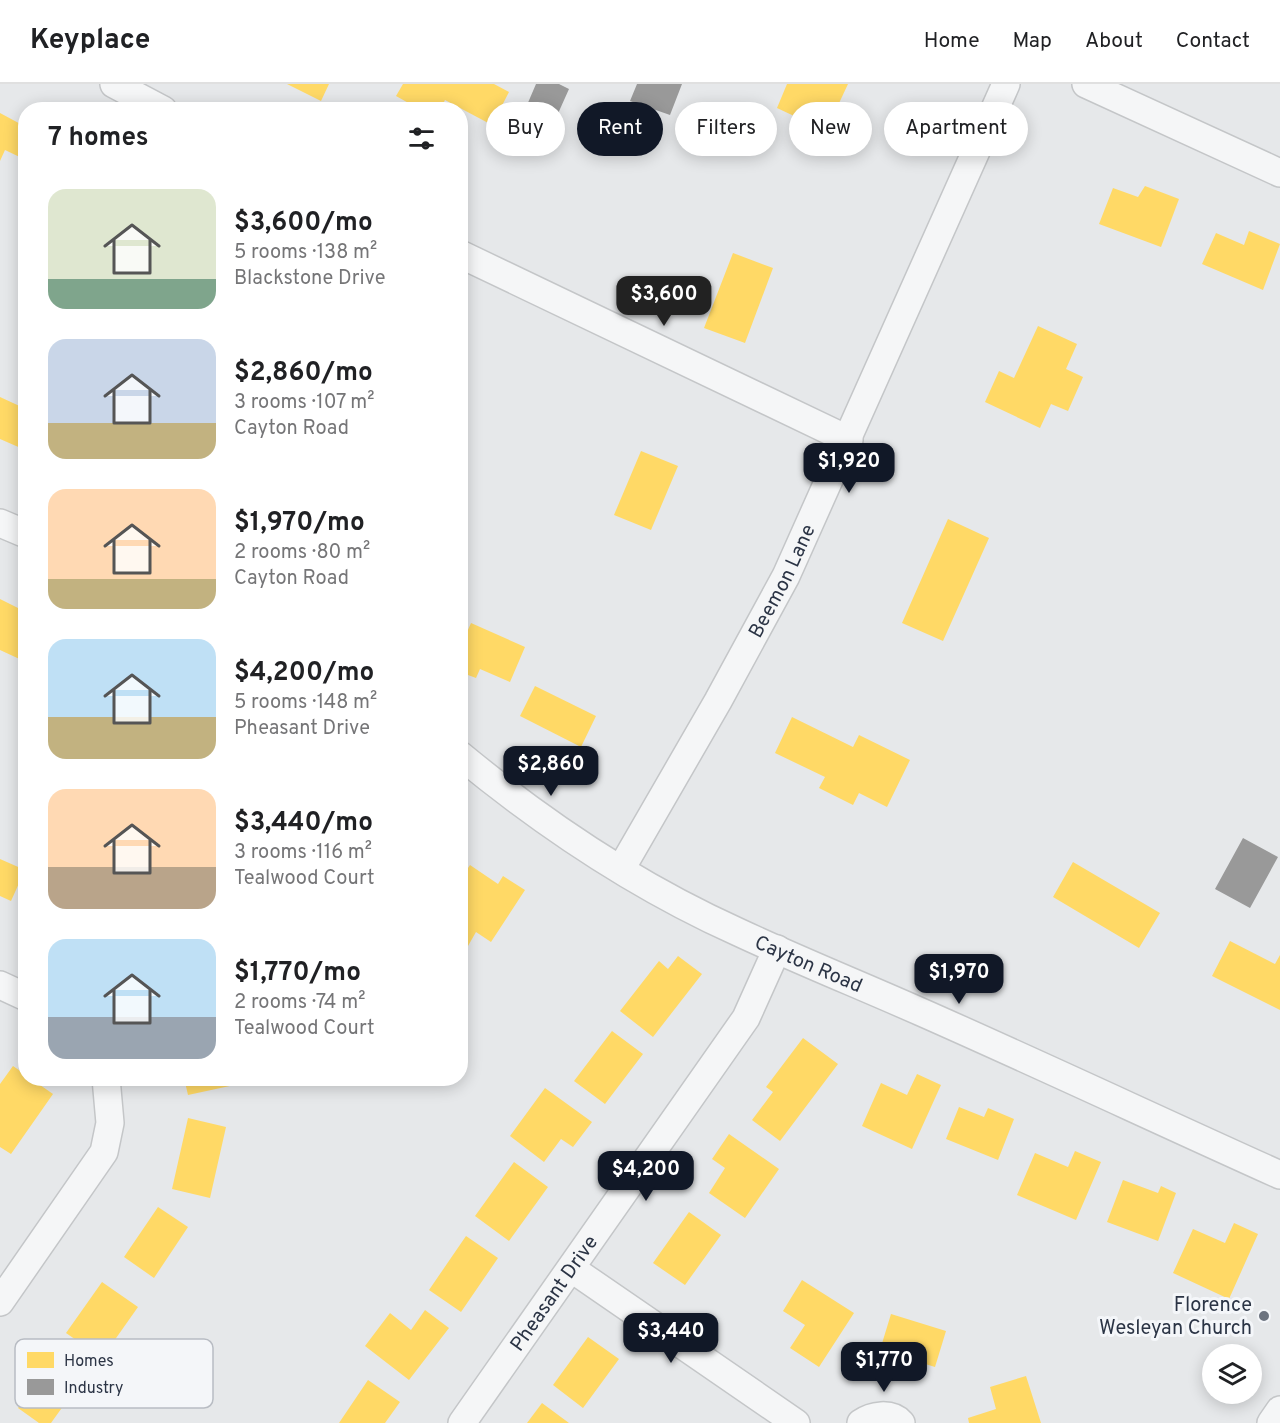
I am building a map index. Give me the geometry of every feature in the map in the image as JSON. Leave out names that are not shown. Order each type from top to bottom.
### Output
[{"type":"street","points":[[114,84],[148,102]]},
{"type":"street","name":"Beemon Lane","points":[[621,868],[718,701],[786,576],[849,440],[1006,84]]},
{"type":"street","points":[[1086,84],[1280,173]]},
{"type":"street","points":[[468,258],[849,440]]},
{"type":"street","points":[[0,523],[18,531]]},
{"type":"street","name":"Cayton Road","points":[[468,761],[542,819],[678,902],[777,949],[1280,1175]]},
{"type":"street","name":"Pheasant Drive","points":[[462,1423],[746,1018],[777,949]]},
{"type":"street","points":[[0,985],[18,993]]},
{"type":"street","points":[[0,1302],[104,1152],[110,1123],[107,1086]]},
{"type":"street","points":[[572,1269],[796,1423]]},
{"type":"street","points":[[1271,1423],[1280,1410]]},
{"type":"street","points":[[861,1423],[883,1416],[897,1419],[901,1423]]},
{"type":"building: Homes","points":[[287,84],[329,84],[321,101]]},
{"type":"building: Homes","points":[[403,84],[494,84],[509,92],[504,102],[486,102],[486,122],[468,112],[468,102],[445,100],[444,102],[407,102],[396,96]]},
{"type":"building: Homes","points":[[787,84],[848,84],[840,102],[789,102],[789,114],[777,108]]},
{"type":"building: Homes","points":[[0,113],[18,123],[18,156],[5,150],[0,161]]},
{"type":"building: Homes","points":[[1145,186],[1179,199],[1161,247],[1099,224],[1113,188],[1138,197]]},
{"type":"building: Homes","points":[[1249,231],[1280,244],[1263,290],[1202,264],[1216,233],[1244,245]]},
{"type":"building: Homes","points":[[733,253],[773,268],[745,343],[704,328]]},
{"type":"building: Homes","points":[[1038,326],[1077,344],[1066,369],[1083,377],[1068,411],[1051,404],[1040,428],[985,402],[999,371],[1014,378]]},
{"type":"building: Homes","points":[[0,397],[18,405],[18,447],[0,439]]},
{"type":"building: Homes","points":[[641,451],[678,466],[651,530],[614,515]]},
{"type":"building: Homes","points":[[948,519],[989,538],[943,641],[902,623]]},
{"type":"building: Homes","points":[[0,599],[18,608],[18,658],[0,650]]},
{"type":"building: Homes","points":[[471,623],[525,647],[510,682],[480,669],[476,678],[468,675],[468,630]]},
{"type":"building: Homes","points":[[535,686],[596,716],[581,747],[520,716]]},
{"type":"building: Homes","points":[[792,717],[853,747],[859,735],[910,760],[887,807],[859,793],[853,805],[819,788],[825,777],[775,753]]},
{"type":"building: Homes","points":[[0,859],[18,867],[18,886],[11,901],[0,896]]},
{"type":"building: Homes","points":[[1073,862],[1160,913],[1139,948],[1053,897]]},
{"type":"building: Homes","points":[[470,865],[498,884],[503,876],[525,890],[491,942],[476,932],[468,946],[468,868]]},
{"type":"building: Homes","points":[[1230,941],[1275,964],[1280,955],[1280,1010],[1212,976]]},
{"type":"building: Homes","points":[[678,956],[702,974],[653,1037],[620,1011],[659,961],[668,969]]},
{"type":"building: Homes","points":[[612,1031],[643,1054],[605,1104],[574,1081]]},
{"type":"building: Homes","points":[[803,1038],[838,1064],[780,1141],[752,1120],[773,1092],[766,1087]]},
{"type":"building: Homes","points":[[13,1066],[18,1069],[18,1086],[42,1086],[53,1094],[11,1154],[0,1147],[0,1084]]},
{"type":"building: Homes","points":[[917,1074],[941,1085],[912,1149],[862,1126],[881,1083],[907,1095]]},
{"type":"building: Homes","points":[[186,1086],[230,1086],[188,1095]]},
{"type":"building: Homes","points":[[545,1088],[592,1122],[573,1147],[561,1139],[544,1162],[510,1136]]},
{"type":"building: Homes","points":[[959,1107],[984,1117],[988,1108],[1014,1119],[998,1160],[946,1139]]},
{"type":"building: Homes","points":[[188,1118],[226,1127],[210,1198],[172,1189]]},
{"type":"building: Homes","points":[[729,1134],[779,1169],[745,1218],[709,1193],[725,1168],[712,1159]]},
{"type":"building: Homes","points":[[1075,1151],[1101,1162],[1076,1220],[1017,1195],[1035,1153],[1068,1167]]},
{"type":"building: Homes","points":[[514,1162],[548,1187],[509,1241],[475,1216]]},
{"type":"building: Homes","points":[[1123,1180],[1158,1193],[1161,1186],[1176,1193],[1158,1241],[1107,1222]]},
{"type":"building: Homes","points":[[158,1207],[188,1227],[154,1278],[124,1257]]},
{"type":"building: Homes","points":[[689,1212],[721,1235],[685,1285],[653,1263]]},
{"type":"building: Homes","points":[[1234,1223],[1258,1234],[1229,1299],[1173,1273],[1193,1229],[1225,1243]]},
{"type":"building: Homes","points":[[466,1236],[498,1258],[461,1312],[429,1290]]},
{"type":"building: Homes","points":[[802,1280],[854,1313],[819,1367],[790,1348],[805,1325],[783,1311]]},
{"type":"building: Homes","points":[[102,1282],[138,1307],[115,1339],[75,1339],[66,1333]]},
{"type":"building: Homes","points":[[425,1310],[449,1328],[409,1380],[365,1346],[390,1313],[411,1330]]},
{"type":"building: Homes","points":[[891,1314],[946,1331],[935,1367],[880,1350]]},
{"type":"building: Homes","points":[[588,1337],[619,1359],[583,1408],[553,1385]]},
{"type":"building: Homes","points":[[1026,1376],[1041,1423],[969,1423],[968,1418],[996,1409],[990,1387]]},
{"type":"building: Homes","points":[[368,1380],[400,1402],[385,1423],[339,1423]]},
{"type":"building: Homes","points":[[542,1403],[569,1423],[527,1423]]},
{"type":"building: Homes","points":[[18,1408],[62,1408],[51,1423],[39,1423]]},
{"type":"building: Industry","points":[[536,84],[559,84],[569,89],[563,102],[528,102]]},
{"type":"building: Industry","points":[[637,84],[682,84],[670,115],[663,113],[663,102],[630,101]]},
{"type":"building: Industry","points":[[1243,838],[1278,857],[1250,908],[1215,889]]},
{"type":"place","name":"Florence Wesleyan Church","points":[[1264,1316]]}]
